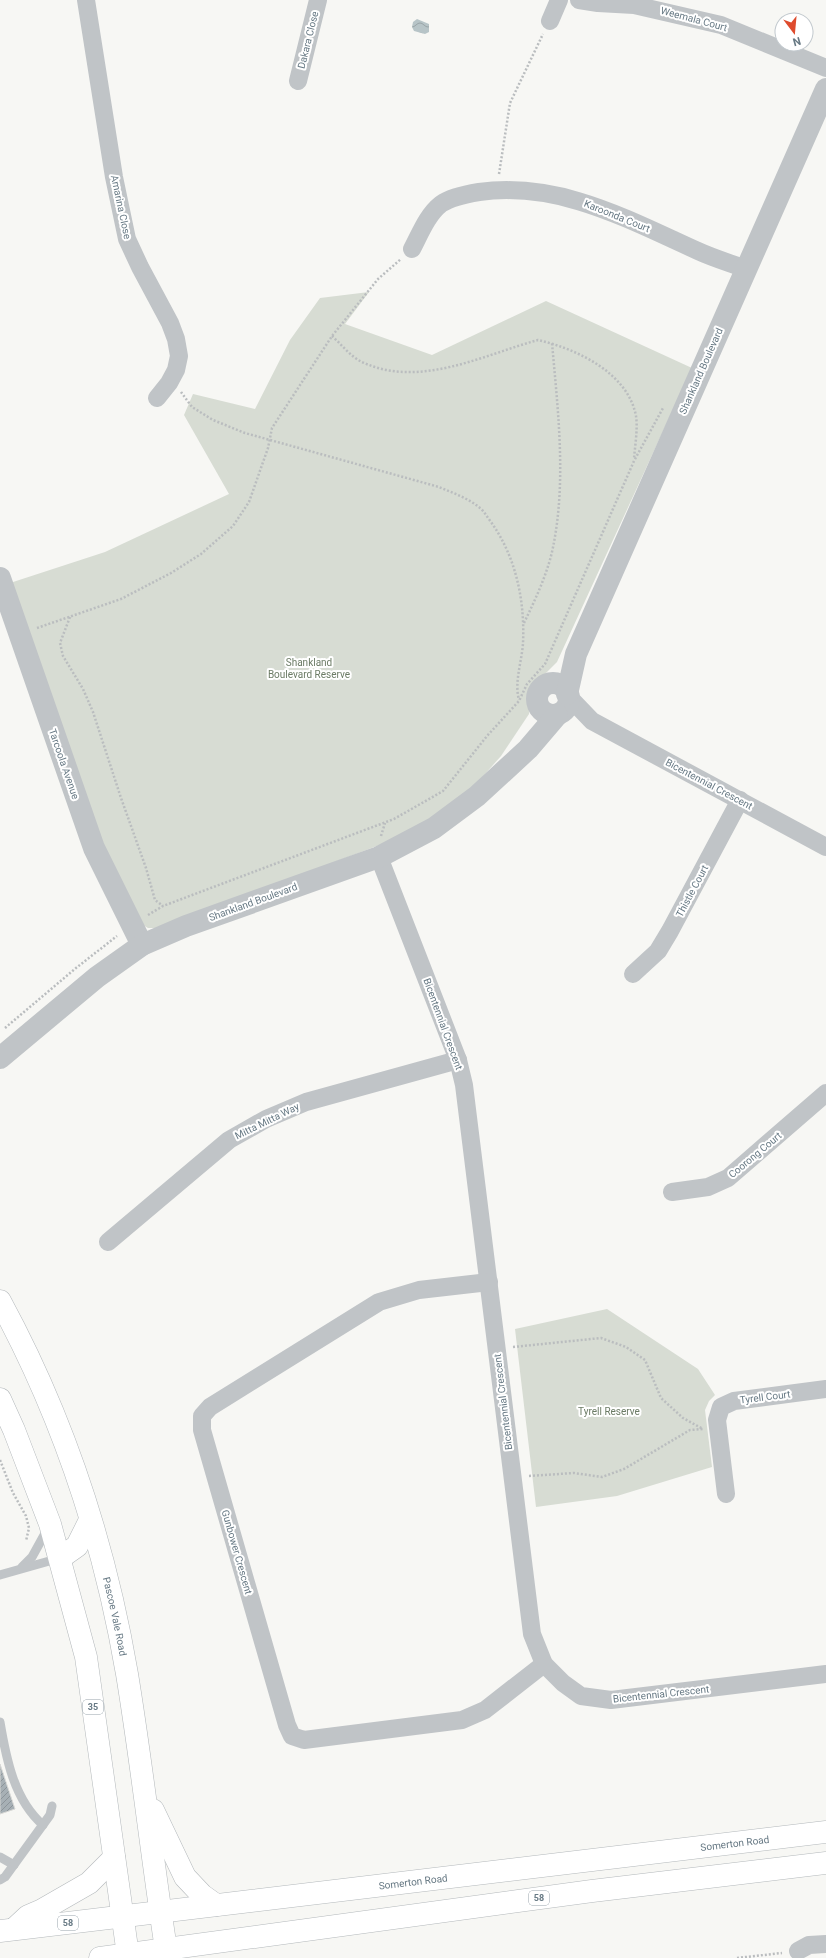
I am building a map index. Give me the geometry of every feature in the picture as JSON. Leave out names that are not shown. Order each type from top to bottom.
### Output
[{"type":"main road","name":"Pascoe Vale Road","points":[[0,1301],[47,1397],[74,1467],[90,1520],[114,1611],[126,1674],[166,1953]]},
{"type":"main road","name":"35","points":[[0,1399],[14,1430],[50,1524],[86,1657],[128,1956]]},
{"type":"main road","points":[[60,1558],[77,1546],[90,1520]]},
{"type":"main road","points":[[142,1785],[185,1877],[202,1895],[216,1905]]},
{"type":"main road","name":"Somerton Road","points":[[7,1931],[826,1832]]},
{"type":"main road","points":[[7,1931],[28,1916],[89,1883],[103,1872],[114,1858]]},
{"type":"main road","name":"58","points":[[100,1958],[166,1953],[584,1892],[826,1863]]},
{"type":"street","name":"Amarina Close","points":[[86,0],[114,177],[127,239],[170,323],[176,339],[178,356],[176,370],[172,378],[155,400]]},
{"type":"street","name":"Dakara Close","points":[[297,85],[318,0]]},
{"type":"street","points":[[550,21],[559,0]]},
{"type":"street","name":"Weemala Court","points":[[579,0],[634,5],[721,25],[826,68]]},
{"type":"street","name":"Shankland Boulevard","points":[[0,1058],[97,977],[142,945],[186,926],[379,857],[434,828],[477,796],[528,749],[576,654],[826,89]]},
{"type":"street","name":"Karoonda Court","points":[[412,250],[431,214],[442,203],[464,195],[496,191],[543,192],[598,206],[700,252],[746,269]]},
{"type":"street","name":"Tarcoola Avenue","points":[[1,582],[94,848],[142,945]]},
{"type":"street","name":"Bicentennial Crescent","points":[[551,701],[592,721],[740,800],[824,840]]},
{"type":"street","name":"Thistle Court","points":[[633,974],[658,951],[670,932],[740,800]]},
{"type":"street","name":"Bicentennial Crescent","points":[[379,857],[458,1060],[464,1085],[532,1634],[544,1664],[562,1682],[581,1696],[611,1700],[826,1674]]},
{"type":"street","name":"Mitta Mitta Way","points":[[108,1242],[229,1140],[266,1119],[306,1102],[458,1060]]},
{"type":"street","name":"Coorong Court","points":[[672,1192],[708,1187],[728,1178],[826,1093]]},
{"type":"street","name":"Gunbower Crescent","points":[[488,1282],[419,1290],[379,1302],[210,1407],[202,1416],[202,1430],[287,1725],[292,1736],[304,1740],[462,1720],[485,1710],[544,1664]]},
{"type":"street","name":"Tyrell Court","points":[[726,1494],[710,1428],[717,1420],[721,1407],[734,1401],[826,1389]]},
{"type":"street","points":[[798,1951],[809,1946],[826,1944]]},
{"type":"lane","points":[[21,1568],[32,1557],[50,1524]]},
{"type":"lane","points":[[0,1575],[60,1558]]},
{"type":"lane","points":[[0,1722],[6,1756],[23,1802],[32,1816],[43,1825]]},
{"type":"lane","points":[[0,1880],[5,1878],[43,1825],[50,1815],[52,1806]]},
{"type":"lane","points":[[0,1857],[14,1865]]},
{"type":"path","points":[[496,191],[510,103],[550,21]]},
{"type":"path","points":[[19,633],[121,599],[172,573],[201,554],[233,526],[249,502],[270,440],[272,428],[332,336],[378,279],[412,250]]},
{"type":"path","points":[[332,336],[361,362],[383,370],[425,372],[449,368],[538,340],[552,343],[586,358],[618,380],[629,394],[636,417],[634,461]]},
{"type":"path","points":[[524,624],[539,592],[552,553],[558,505],[560,442],[552,343]]},
{"type":"path","points":[[172,378],[192,407],[213,420],[245,433],[439,488],[481,508],[494,527],[512,561],[518,584],[524,624],[517,692],[551,701]]},
{"type":"path","points":[[551,701],[527,684],[545,664],[634,461],[664,406]]},
{"type":"path","points":[[70,616],[60,643],[63,656],[83,689],[93,712],[146,868],[155,900],[163,906]]},
{"type":"path","points":[[132,925],[163,906],[394,819],[442,791],[487,736],[551,701]]},
{"type":"path","points":[[497,1348],[601,1338],[626,1347],[645,1360],[661,1398],[683,1418],[710,1428]]},
{"type":"path","points":[[512,1477],[574,1473],[602,1477],[624,1469],[690,1430],[710,1428]]},
{"type":"path","points":[[0,1460],[13,1493],[26,1516],[29,1528],[25,1545],[40,1544]]},
{"type":"path","points":[[737,1958],[798,1951]]},
{"type":"green space","name":"Shankland Boulevard Reserve","points":[[369,292],[345,324],[432,355],[546,301],[692,368],[557,662],[533,686],[529,714],[501,756],[469,792],[430,820],[390,841],[160,928],[148,928],[138,922],[100,845],[10,583],[105,552],[229,494],[184,415],[193,394],[255,409],[290,340],[320,298]]},
{"type":"green space","name":"Tyrell Reserve","points":[[607,1309],[698,1369],[715,1395],[709,1401],[705,1410],[712,1467],[617,1496],[536,1507],[515,1329]]},
{"type":"water","points":[[417,19],[429,24],[429,32],[425,34],[414,31],[412,27],[413,22]]},
{"type":"building","points":[[0,1764],[15,1809],[0,1814]]}]
